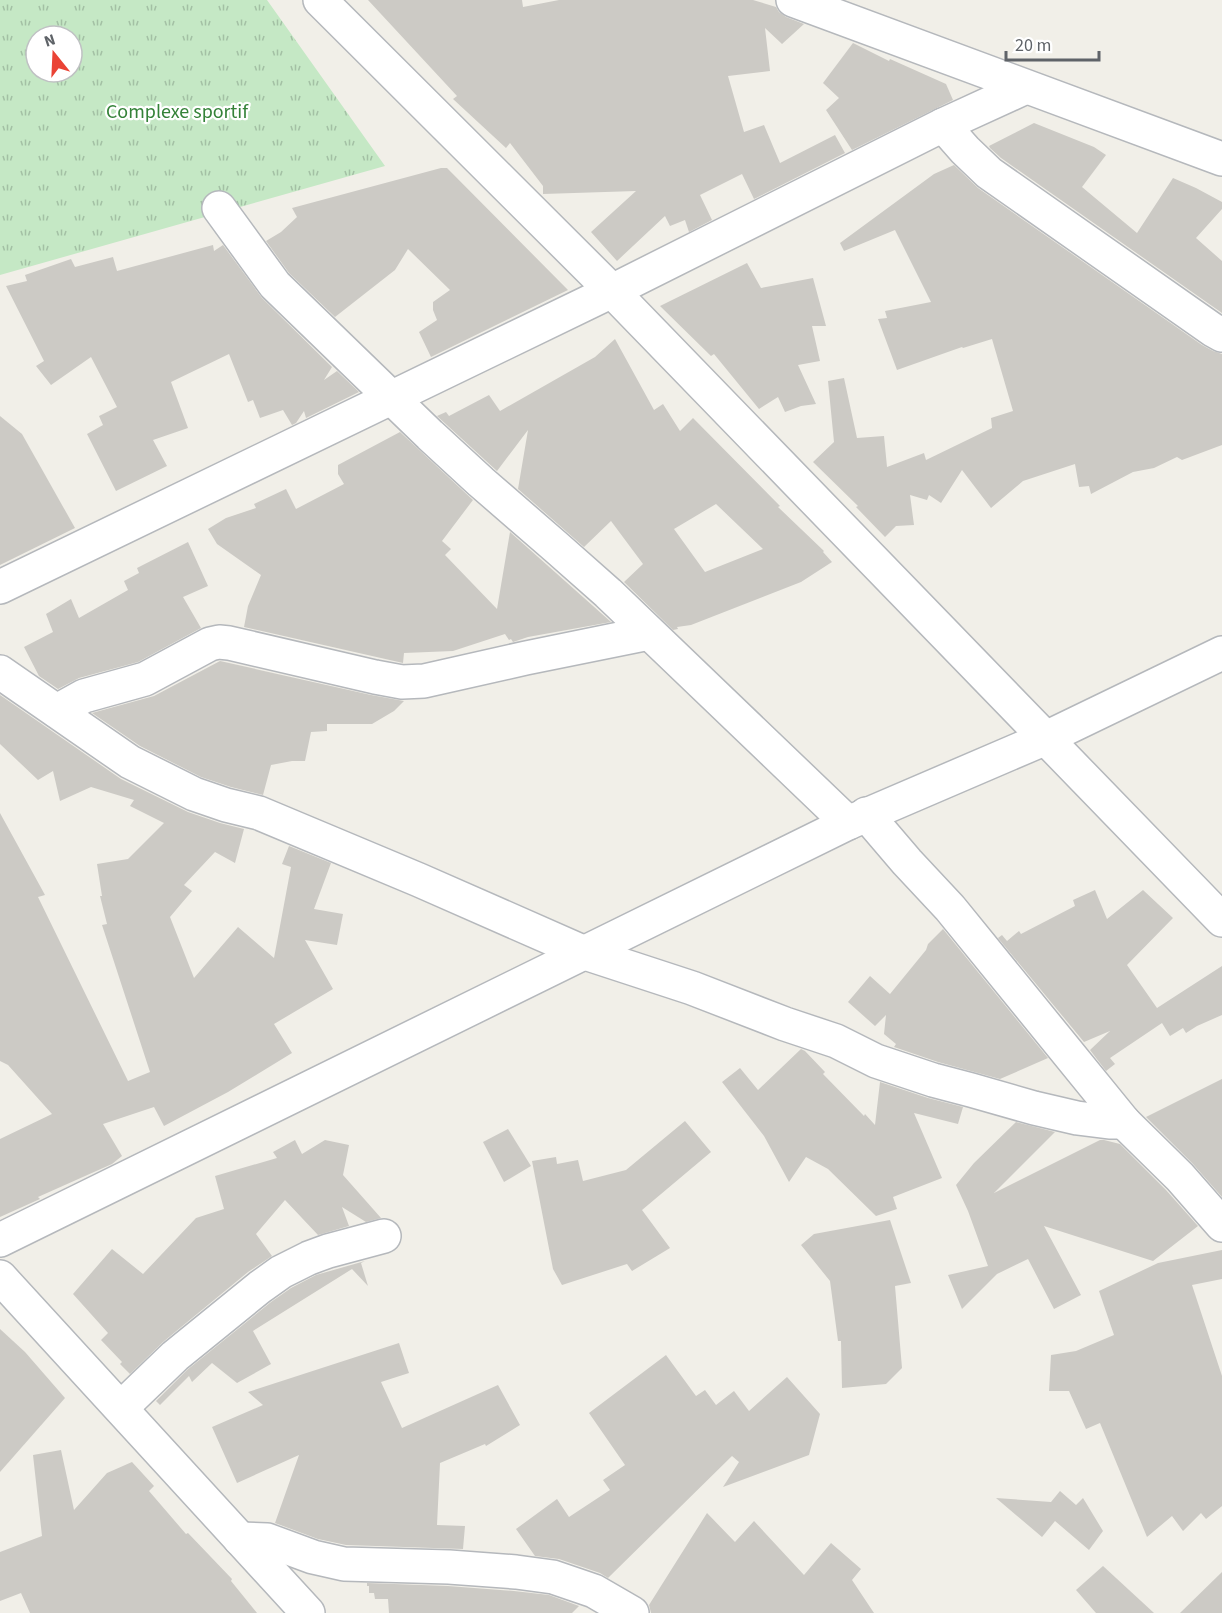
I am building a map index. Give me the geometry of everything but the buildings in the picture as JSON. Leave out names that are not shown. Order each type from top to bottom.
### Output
[{"type":"street","points":[[320,0],[612,291],[1222,920]]},
{"type":"street","points":[[793,0],[1222,159]]},
{"type":"street","points":[[0,587],[612,291],[943,125],[1026,87]]},
{"type":"street","points":[[943,125],[989,173],[1222,335]]},
{"type":"street","points":[[219,208],[275,285],[482,483],[565,554],[649,633],[857,818],[950,908],[1124,1122],[1160,1156],[1222,1224]]},
{"type":"street","points":[[57,711],[84,696],[145,679],[210,644],[219,642],[402,682],[424,681],[649,633]]},
{"type":"street","points":[[0,1240],[857,818],[1046,738],[1222,653]]},
{"type":"street","points":[[0,672],[130,762],[194,794],[260,813],[585,952],[713,995],[785,1024],[836,1041],[876,1061],[933,1080],[1044,1111],[1109,1122],[1124,1122]]},
{"type":"street","points":[[121,1408],[175,1356],[281,1272],[318,1255],[384,1236]]},
{"type":"street","points":[[0,1277],[308,1613]]},
{"type":"street","points":[[240,1539],[267,1540],[313,1557],[344,1564],[449,1567],[553,1577],[594,1591],[632,1613]]},
{"type":"green space","name":"Complexe sportif","points":[[0,0],[267,0],[385,166],[0,275]]}]
